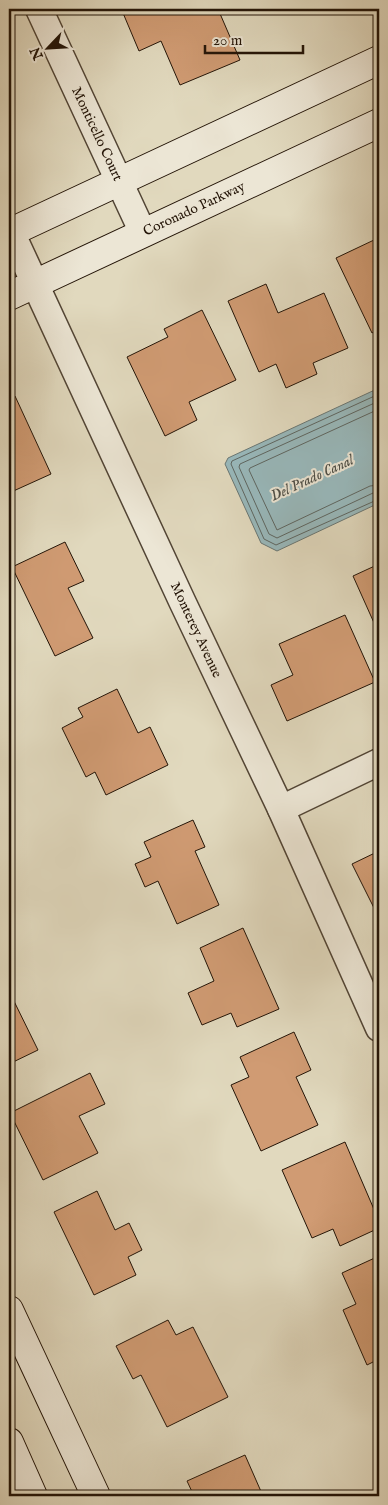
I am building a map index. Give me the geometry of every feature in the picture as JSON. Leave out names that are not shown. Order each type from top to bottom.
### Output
[{"type":"street","name":"Monticello Court","points":[[38,9],[143,233]]},
{"type":"street","points":[[10,233],[379,60]]},
{"type":"street","name":"Coronado Parkway","points":[[9,296],[379,123]]},
{"type":"street","name":"Monterey Avenue","points":[[10,233],[281,808],[379,1028]]},
{"type":"street","points":[[281,808],[379,762]]},
{"type":"street","points":[[9,1310],[96,1496]]},
{"type":"street","points":[[9,1442],[33,1496]]},
{"type":"water","name":"Del Prado Canal","points":[[379,388],[379,503],[277,551],[261,543],[225,464],[228,458]]},
{"type":"building","points":[[132,9],[218,9],[240,60],[180,85],[161,41],[139,51],[123,13]]},
{"type":"building","points":[[374,240],[379,252],[379,329],[372,333],[336,258]]},
{"type":"building","points":[[266,284],[278,313],[324,293],[348,348],[313,363],[317,374],[286,388],[276,364],[259,372],[228,301]]},
{"type":"building","points":[[202,310],[236,380],[189,402],[197,420],[165,436],[127,357],[168,337],[164,329]]},
{"type":"building","points":[[15,396],[51,474],[9,493],[9,399]]},
{"type":"building","points":[[65,542],[84,581],[68,588],[93,638],[55,656],[12,567]]},
{"type":"building","points":[[379,564],[379,634],[353,576]]},
{"type":"building","points":[[345,615],[375,682],[287,721],[271,685],[293,675],[279,644]]},
{"type":"building","points":[[117,689],[138,733],[150,727],[168,765],[106,795],[95,772],[86,777],[62,728],[83,717],[78,708]]},
{"type":"building","points":[[193,820],[205,847],[195,851],[219,905],[177,924],[158,881],[145,887],[135,864],[151,857],[144,842]]},
{"type":"building","points":[[379,851],[379,915],[378,916],[352,864]]},
{"type":"building","points":[[243,928],[279,1009],[237,1027],[231,1013],[202,1025],[188,993],[214,981],[200,948]]},
{"type":"building","points":[[9,991],[38,1050],[9,1064]]},
{"type":"building","points":[[294,1032],[311,1070],[296,1077],[318,1125],[261,1151],[231,1085],[249,1077],[240,1057]]},
{"type":"building","points":[[90,1073],[105,1104],[79,1116],[98,1153],[43,1180],[10,1113]]},
{"type":"building","points":[[345,1142],[379,1221],[379,1228],[340,1246],[333,1229],[312,1238],[282,1170]]},
{"type":"building","points":[[97,1191],[115,1230],[129,1223],[142,1250],[128,1257],[136,1275],[94,1295],[54,1212]]},
{"type":"building","points":[[379,1256],[379,1359],[367,1365],[343,1310],[356,1304],[342,1273]]},
{"type":"building","points":[[168,1320],[176,1335],[193,1327],[228,1397],[167,1427],[141,1375],[133,1379],[116,1346]]},
{"type":"building","points":[[245,1455],[263,1496],[194,1496],[187,1481]]}]
